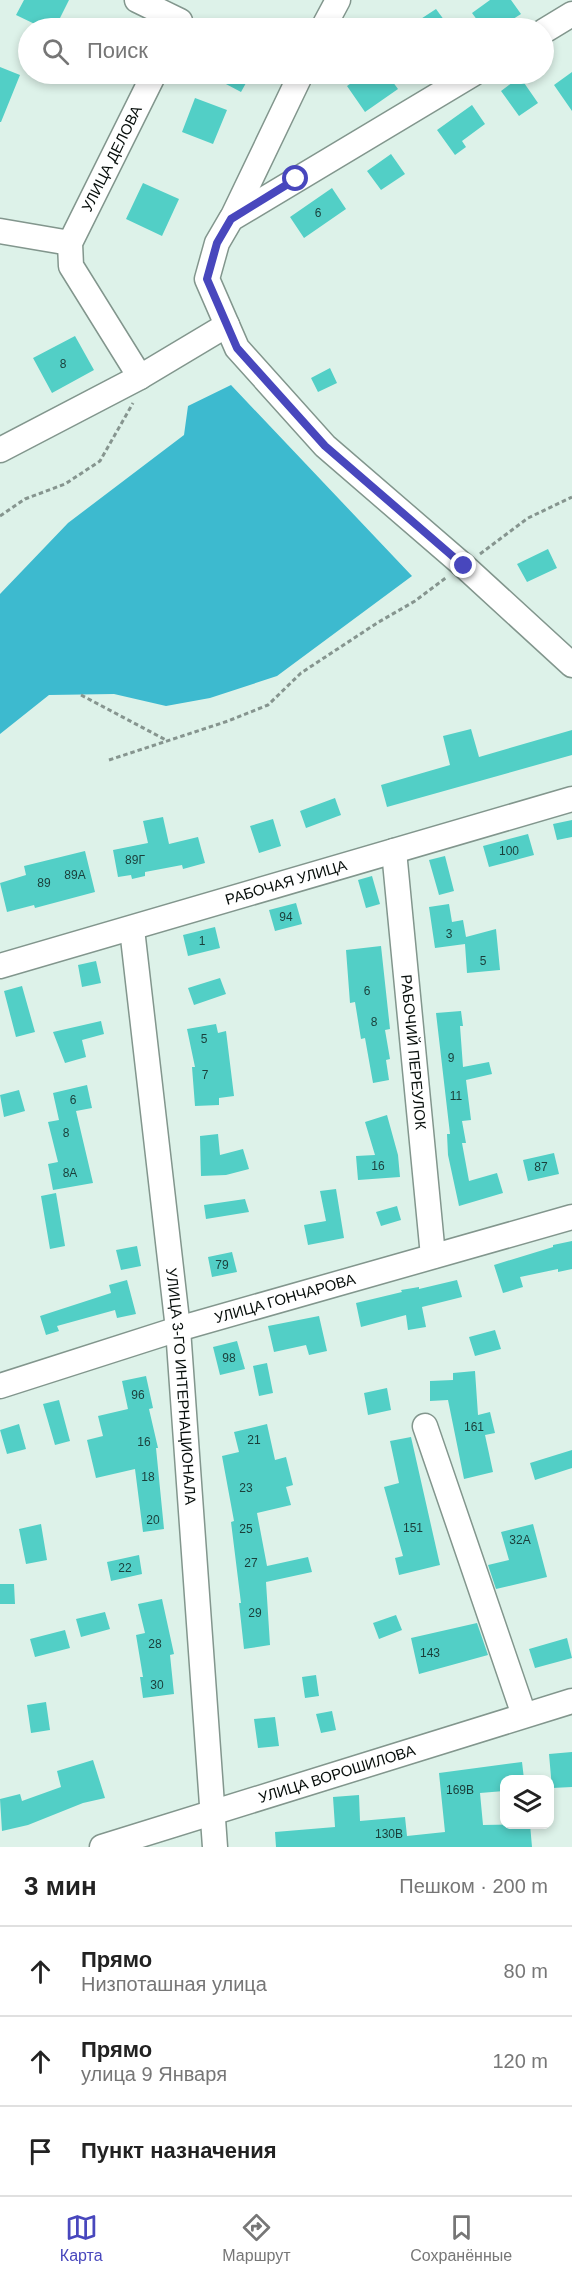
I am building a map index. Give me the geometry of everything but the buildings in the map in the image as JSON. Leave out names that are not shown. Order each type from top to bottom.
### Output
[{"type":"street","points":[[137,0],[174,18]]},
{"type":"street","points":[[329,18],[338,0]]},
{"type":"street","points":[[554,25],[572,14]]},
{"type":"street","name":"УЛИЦА ДЕЛОВА","points":[[70,243],[149,84]]},
{"type":"street","points":[[296,84],[232,218],[217,243],[207,279],[237,348],[325,446],[464,566],[572,665]]},
{"type":"street","points":[[232,218],[455,84]]},
{"type":"street","points":[[0,231],[70,243],[71,266],[140,377]]},
{"type":"street","points":[[0,450],[140,377],[227,324]]},
{"type":"street","name":"РАБОЧАЯ УЛИЦА","points":[[0,966],[572,799]]},
{"type":"street","name":"РАБОЧИЙ ПЕРЕУЛОК","points":[[394,851],[432,1256]]},
{"type":"street","name":"УЛИЦА 3-ГО ИНТЕРНАЦИОНАЛА","points":[[132,929],[178,1329],[215,1847]]},
{"type":"street","name":"УЛИЦА ГОНЧАРОВА","points":[[0,1386],[178,1329],[572,1217]]},
{"type":"street","points":[[425,1426],[524,1715]]},
{"type":"street","name":"УЛИЦА ВОРОШИЛОВА","points":[[102,1847],[572,1701]]},
{"type":"path","points":[[0,516],[25,499],[65,484],[100,461],[121,429],[137,394],[140,377]]},
{"type":"path","points":[[109,760],[228,722],[268,705],[301,674],[377,623],[415,601],[528,518],[572,497]]},
{"type":"path","points":[[81,695],[166,740]]},
{"type":"water","points":[[231,385],[412,576],[277,676],[210,698],[166,706],[114,694],[49,695],[0,734],[0,594],[68,523],[184,435],[188,406]]},
{"type":"route","points":[[296,179],[231,219],[217,243],[207,279],[237,348],[325,446],[464,566]]}]
